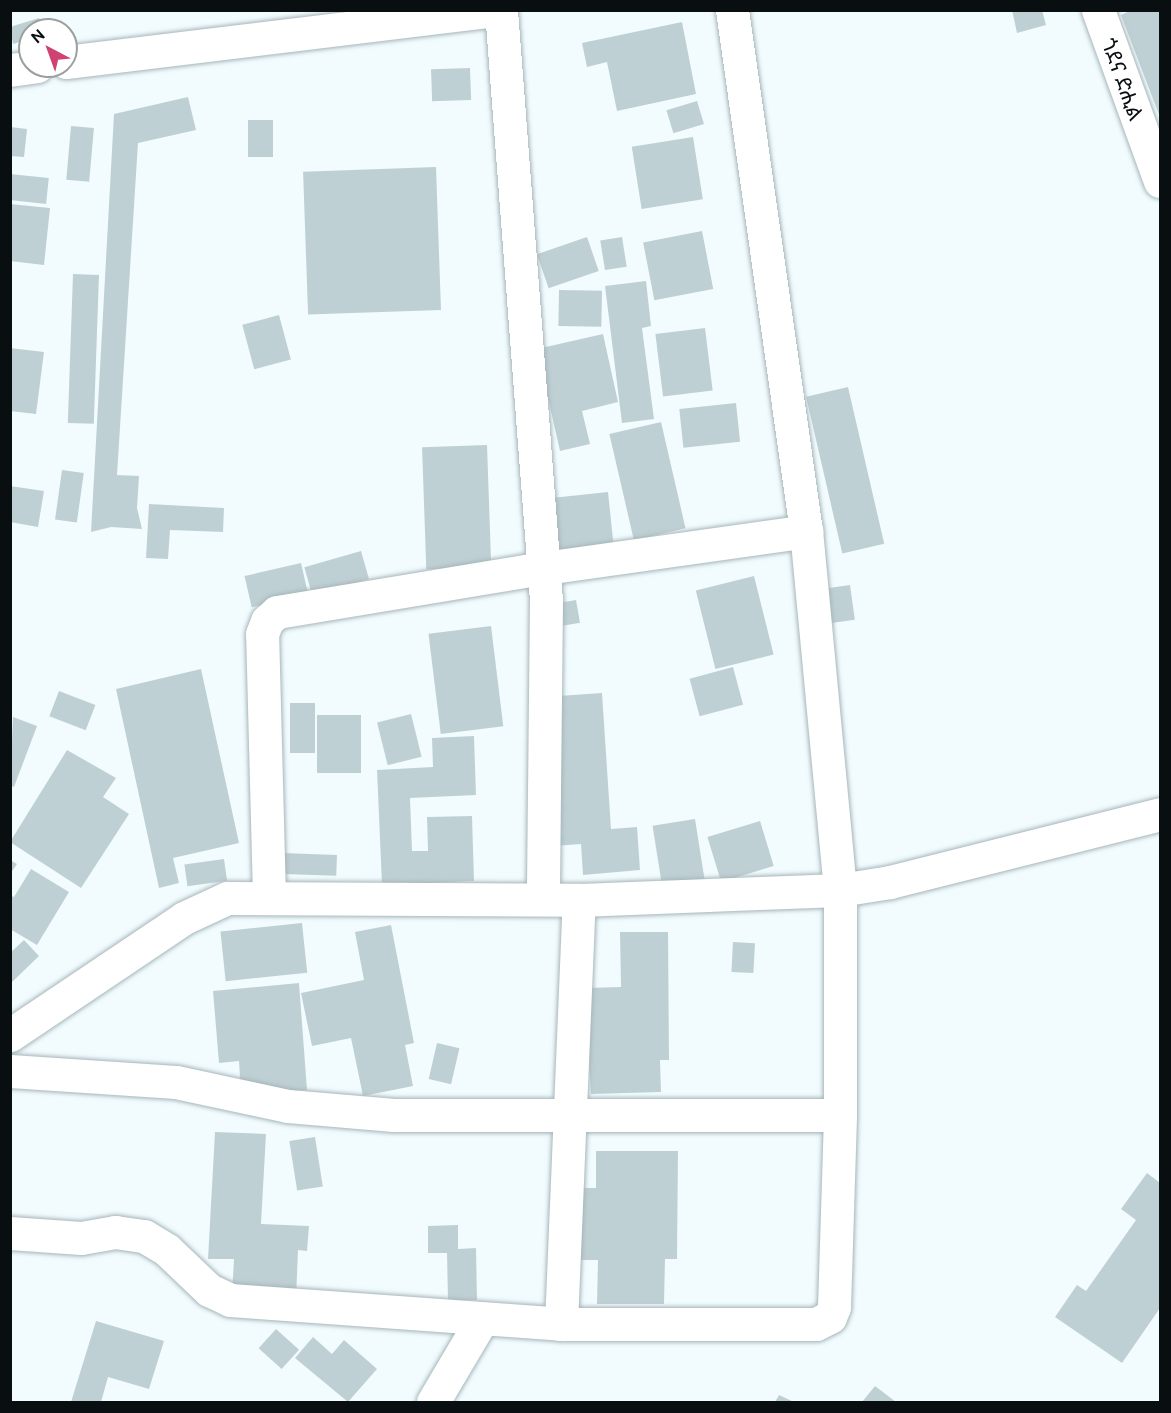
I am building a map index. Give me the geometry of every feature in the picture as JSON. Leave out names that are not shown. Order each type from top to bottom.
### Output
[{"type":"street","points":[[78,60],[282,22],[495,10]]},
{"type":"street","points":[[501,10],[544,568],[547,731],[543,899]]},
{"type":"street","points":[[10,1233],[81,1238],[115,1232],[144,1236],[167,1250],[209,1290],[230,1300],[561,1324],[816,1324],[830,1317],[834,1307],[840,1115],[840,890],[806,531],[732,10]]},
{"type":"street","name":"ጎደና ድሒል","points":[[1098,10],[1161,181]]},
{"type":"street","points":[[269,897],[262,634],[267,621],[277,612],[544,568],[806,531]]},
{"type":"street","points":[[10,1035],[184,918],[227,897],[579,900],[840,890],[890,882],[1161,814]]},
{"type":"street","points":[[561,1324],[579,900]]},
{"type":"street","points":[[10,1071],[176,1082],[288,1106],[394,1115],[570,1113],[840,1115]]},
{"type":"street","points":[[433,1402],[482,1319]]},
{"type":"building","points":[[1012,10],[1042,10],[1046,25],[1017,33]]},
{"type":"building","points":[[1132,10],[1160,10],[1160,117],[1121,15]]},
{"type":"building","points":[[682,22],[696,94],[617,111],[607,62],[587,67],[582,43]]},
{"type":"building","points":[[18,25],[18,43],[13,44],[10,27]]},
{"type":"building","points":[[470,68],[471,100],[432,101],[431,69]]},
{"type":"building","points":[[188,97],[196,130],[138,143],[117,475],[139,476],[137,508],[142,529],[111,527],[91,532],[114,114]]},
{"type":"building","points":[[697,101],[704,124],[673,133],[666,110]]},
{"type":"building","points":[[248,120],[273,120],[273,157],[248,157]]},
{"type":"building","points":[[71,126],[94,128],[89,182],[66,180]]},
{"type":"building","points":[[10,127],[27,129],[24,157],[10,156]]},
{"type":"building","points":[[693,137],[703,199],[642,209],[632,147]]},
{"type":"building","points":[[436,167],[441,310],[308,315],[303,172]]},
{"type":"building","points":[[10,174],[49,178],[46,204],[10,200]]},
{"type":"building","points":[[10,204],[50,208],[44,265],[10,261]]},
{"type":"building","points":[[702,231],[713,289],[654,300],[643,242]]},
{"type":"building","points":[[587,237],[599,271],[549,288],[537,254]]},
{"type":"building","points":[[622,237],[627,267],[605,270],[600,240]]},
{"type":"building","points":[[73,274],[99,275],[94,424],[68,423]]},
{"type":"building","points":[[646,281],[651,326],[642,328],[654,419],[622,423],[605,286]]},
{"type":"building","points":[[559,290],[602,291],[601,327],[558,326]]},
{"type":"building","points":[[279,315],[291,359],[254,369],[242,325]]},
{"type":"building","points":[[705,328],[713,391],[663,397],[655,334]]},
{"type":"building","points":[[603,334],[618,402],[582,411],[590,444],[560,451],[537,349]]},
{"type":"building","points":[[10,348],[44,352],[36,414],[10,411]]},
{"type":"building","points":[[848,387],[884,544],[842,554],[806,397]]},
{"type":"building","points":[[736,403],[740,442],[683,448],[679,409]]},
{"type":"building","points":[[661,422],[686,528],[634,540],[609,434]]},
{"type":"building","points":[[487,445],[491,567],[426,569],[422,447]]},
{"type":"building","points":[[62,470],[84,473],[77,523],[55,520]]},
{"type":"building","points":[[10,486],[44,491],[38,527],[10,522]]},
{"type":"building","points":[[608,492],[614,549],[543,556],[537,499]]},
{"type":"building","points":[[149,504],[224,508],[223,532],[170,530],[168,559],[146,558]]},
{"type":"building","points":[[361,551],[369,579],[312,595],[304,567]]},
{"type":"building","points":[[301,563],[308,594],[252,607],[244,576]]},
{"type":"building","points":[[754,576],[774,655],[715,669],[696,591]]},
{"type":"building","points":[[850,585],[855,620],[824,624],[819,589]]},
{"type":"building","points":[[576,600],[580,623],[551,628],[547,605]]},
{"type":"building","points":[[491,626],[503,726],[441,734],[428,634]]},
{"type":"building","points":[[733,667],[743,705],[700,716],[690,679]]},
{"type":"building","points":[[201,669],[239,843],[173,858],[179,883],[159,888],[116,689]]},
{"type":"building","points":[[59,691],[95,705],[86,730],[49,716]]},
{"type":"building","points":[[602,693],[611,829],[637,827],[640,870],[583,875],[581,844],[554,846],[544,697]]},
{"type":"building","points":[[290,703],[315,703],[315,753],[290,753]]},
{"type":"building","points":[[411,714],[422,757],[388,765],[377,722]]},
{"type":"building","points":[[317,715],[361,715],[361,773],[317,773]]},
{"type":"building","points":[[13,717],[37,726],[14,787],[10,785]]},
{"type":"building","points":[[474,736],[476,795],[410,798],[412,851],[428,851],[427,817],[472,816],[474,881],[382,885],[377,770],[433,767],[432,738]]},
{"type":"building","points":[[67,750],[116,778],[103,797],[129,814],[81,888],[10,842]]},
{"type":"building","points":[[695,819],[705,879],[662,886],[653,826]]},
{"type":"building","points":[[760,821],[774,866],[721,882],[707,837]]},
{"type":"building","points":[[283,853],[337,855],[336,876],[282,874]]},
{"type":"building","points":[[224,859],[227,881],[187,886],[184,865]]},
{"type":"building","points":[[10,860],[17,864],[10,874]]},
{"type":"building","points":[[31,869],[69,892],[37,945],[10,929],[10,895],[14,897]]},
{"type":"building","points":[[302,923],[307,973],[226,981],[220,932]]},
{"type":"building","points":[[391,925],[414,1043],[405,1045],[413,1086],[363,1096],[351,1038],[312,1046],[301,993],[364,980],[355,932]]},
{"type":"building","points":[[620,932],[668,932],[669,1060],[660,1060],[661,1092],[591,1094],[585,988],[621,987]]},
{"type":"building","points":[[24,940],[39,956],[10,984],[10,953]]},
{"type":"building","points":[[733,942],[755,943],[753,973],[731,972]]},
{"type":"building","points":[[299,983],[307,1090],[241,1096],[239,1061],[219,1063],[213,991]]},
{"type":"building","points":[[437,1043],[459,1048],[451,1084],[429,1079]]},
{"type":"building","points":[[215,1132],[266,1134],[261,1224],[309,1226],[307,1251],[298,1250],[296,1299],[232,1295],[234,1259],[208,1259]]},
{"type":"building","points":[[315,1137],[323,1186],[297,1190],[289,1141]]},
{"type":"building","points":[[596,1151],[678,1151],[677,1259],[665,1259],[664,1304],[597,1304],[598,1260],[576,1260],[577,1188],[596,1188]]},
{"type":"building","points":[[1147,1173],[1160,1183],[1160,1308],[1122,1363],[1055,1317],[1077,1285],[1086,1291],[1136,1220],[1121,1209]]},
{"type":"building","points":[[458,1225],[458,1249],[476,1248],[477,1300],[448,1301],[447,1253],[428,1253],[428,1226]]},
{"type":"building","points":[[96,1321],[164,1341],[149,1389],[108,1377],[101,1402],[71,1402]]},
{"type":"building","points":[[276,1329],[299,1350],[282,1369],[259,1348]]},
{"type":"building","points":[[313,1337],[332,1354],[344,1340],[377,1369],[348,1402],[295,1358]]},
{"type":"building","points":[[875,1386],[896,1402],[862,1402]]},
{"type":"building","points":[[779,1395],[794,1402],[775,1402]]}]
